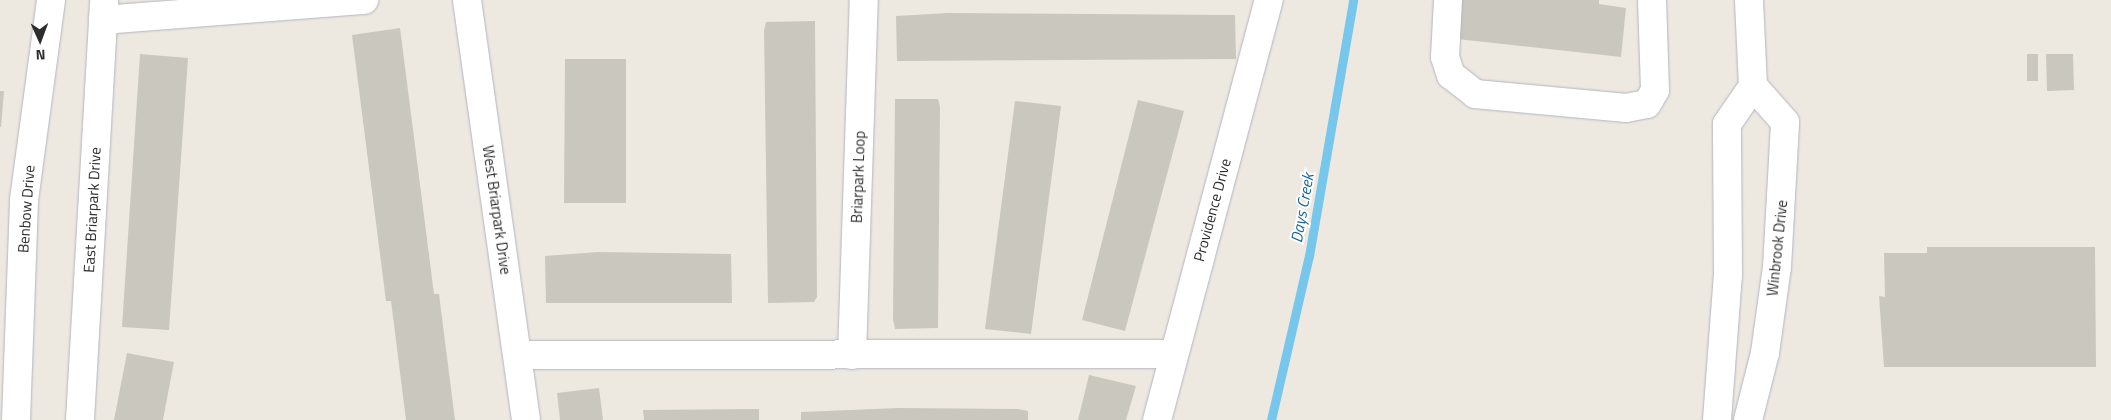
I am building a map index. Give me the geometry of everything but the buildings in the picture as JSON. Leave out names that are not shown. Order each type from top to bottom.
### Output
[{"type":"street","name":"Benbow Drive","points":[[16,420],[24,200],[51,0]]},
{"type":"street","points":[[103,10],[364,0]]},
{"type":"street","name":"West Briarpark Drive","points":[[467,0],[526,420]]},
{"type":"street","name":"Briarpark Loop","points":[[852,355],[864,0]]},
{"type":"street","name":"Providence Drive","points":[[1157,420],[1172,354],[1269,0]]},
{"type":"street","points":[[1448,0],[1445,58],[1451,75],[1475,94],[1626,108],[1647,104],[1655,90],[1652,0]]},
{"type":"street","points":[[1718,420],[1728,275],[1728,124],[1753,86],[1749,0]]},
{"type":"street","name":"East Briarpark Drive","points":[[80,420],[103,10]]},
{"type":"street","name":"Winbrook Drive","points":[[1748,420],[1765,353],[1777,266],[1785,122],[1753,86]]},
{"type":"street","points":[[518,355],[1172,354]]},
{"type":"waterway","name":"Days Creek","points":[[1271,420],[1309,256],[1353,0]]}]
